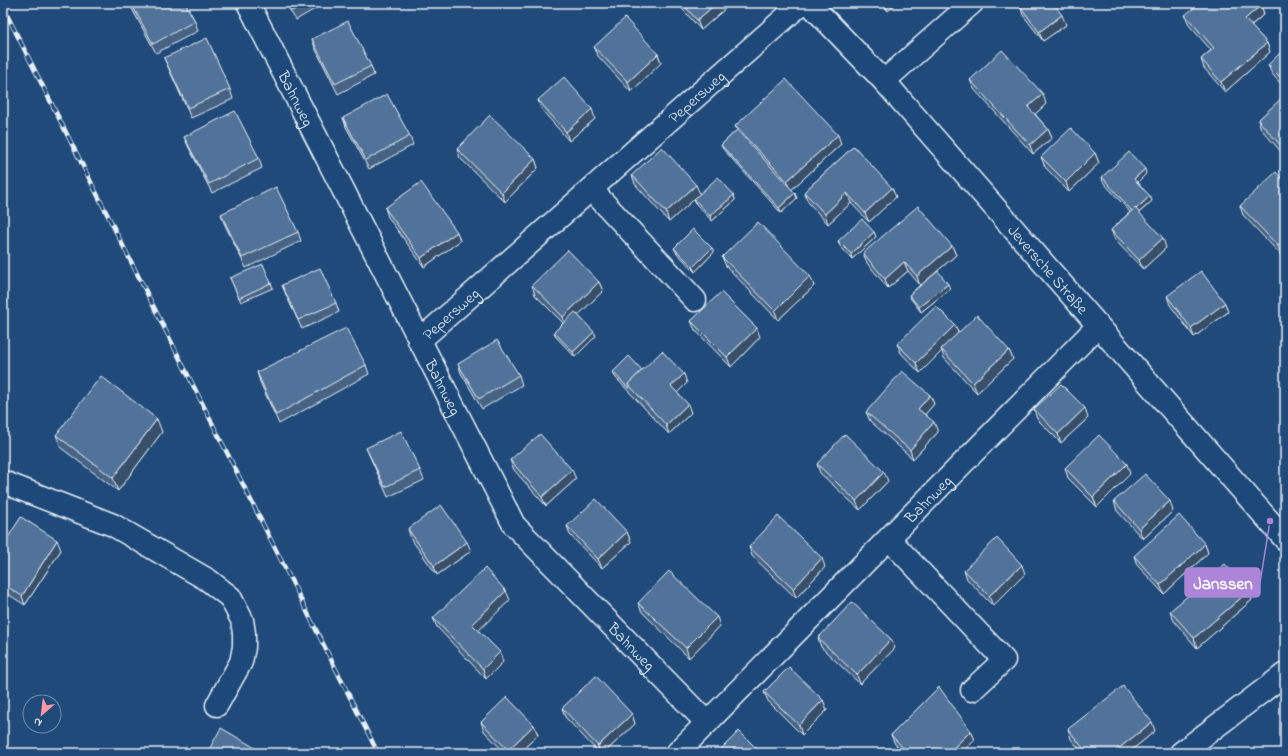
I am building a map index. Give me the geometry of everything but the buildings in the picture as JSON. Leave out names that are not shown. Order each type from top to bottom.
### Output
[{"type":"street","name":"Bahnweg","points":[[248,3],[514,525],[707,723]]},
{"type":"street","name":"Pepersweg","points":[[419,341],[802,3]]},
{"type":"street","name":"Jeversche Straße","points":[[809,3],[884,81],[1285,539]]},
{"type":"street","points":[[884,81],[972,3]]},
{"type":"street","points":[[591,189],[695,300]]},
{"type":"street","name":"Bahnweg","points":[[677,753],[1098,326]]},
{"type":"street","points":[[3,482],[113,525],[208,580],[230,597],[242,620],[244,647],[241,662],[216,705]]},
{"type":"street","points":[[889,538],[1004,660],[972,690]]},
{"type":"street","points":[[1181,753],[1285,674]]},
{"type":"railway","points":[[3,7],[378,753]]},
{"type":"place","name":"Janssen","points":[[1270,521]]}]
